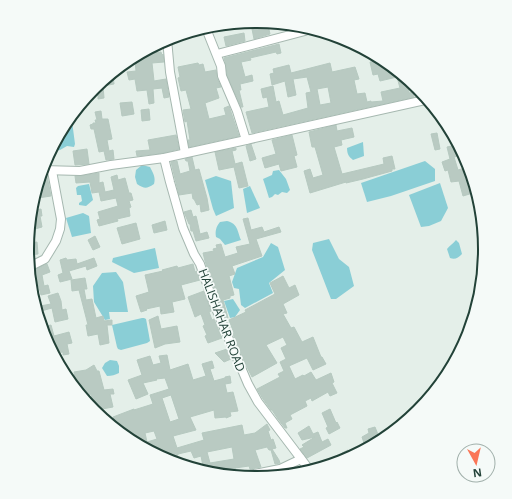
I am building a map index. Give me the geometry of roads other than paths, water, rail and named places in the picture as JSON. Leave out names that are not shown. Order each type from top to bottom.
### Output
[{"type":"street","points":[[216,54],[300,32]]},
{"type":"street","points":[[208,33],[221,66],[222,76],[237,111],[246,140]]},
{"type":"street","points":[[168,47],[170,72],[185,153]]},
{"type":"street","points":[[49,171],[80,171],[111,164],[164,158],[421,101]]},
{"type":"street","name":"HALISHAHAR ROAD","points":[[164,158],[183,228],[200,264],[214,304],[248,384],[258,402],[306,465]]},
{"type":"street","points":[[35,264],[45,259],[56,241],[60,229],[61,219],[48,172]]},
{"type":"street","points":[[270,471],[280,469],[301,459]]},
{"type":"water","points":[[73,125],[74,147],[67,146],[58,150]]},
{"type":"water","points":[[363,142],[364,156],[353,160],[350,158],[347,148]]},
{"type":"water","points":[[425,161],[435,169],[435,181],[391,196],[367,202],[361,183]]},
{"type":"water","points":[[142,165],[150,167],[154,177],[154,184],[147,188],[137,184],[135,177],[136,170]]},
{"type":"water","points":[[279,170],[286,179],[290,190],[287,193],[282,192],[269,198],[263,179],[272,175],[273,171]]},
{"type":"water","points":[[216,176],[231,181],[234,208],[216,216],[205,180]]},
{"type":"water","points":[[440,183],[448,208],[441,221],[429,226],[421,227],[409,195]]},
{"type":"water","points":[[89,184],[93,200],[86,206],[79,205],[82,201],[81,195],[77,195],[76,188],[78,186]]},
{"type":"water","points":[[250,186],[260,208],[247,213],[243,189]]},
{"type":"water","points":[[83,213],[89,216],[91,233],[72,237],[66,218]]},
{"type":"water","points":[[220,222],[231,222],[238,230],[241,240],[225,245],[216,237],[216,231]]},
{"type":"water","points":[[329,239],[339,259],[349,267],[354,286],[336,299],[331,299],[312,250],[313,243]]},
{"type":"water","points":[[456,240],[459,243],[462,254],[459,257],[452,259],[450,258],[447,249]]},
{"type":"water","points":[[271,243],[278,247],[285,270],[269,283],[273,293],[245,308],[241,305],[239,289],[234,288],[232,282],[237,268],[263,257]]},
{"type":"water","points":[[155,248],[159,268],[134,273],[112,262],[113,258]]},
{"type":"water","points":[[116,272],[123,282],[128,312],[109,312],[110,319],[105,320],[94,302],[93,286],[102,273]]},
{"type":"water","points":[[233,299],[240,310],[235,317],[230,318],[224,301]]},
{"type":"water","points":[[142,318],[146,319],[150,341],[121,350],[118,349],[112,325]]},
{"type":"water","points":[[110,360],[117,361],[119,373],[107,376],[102,368],[105,363]]}]
